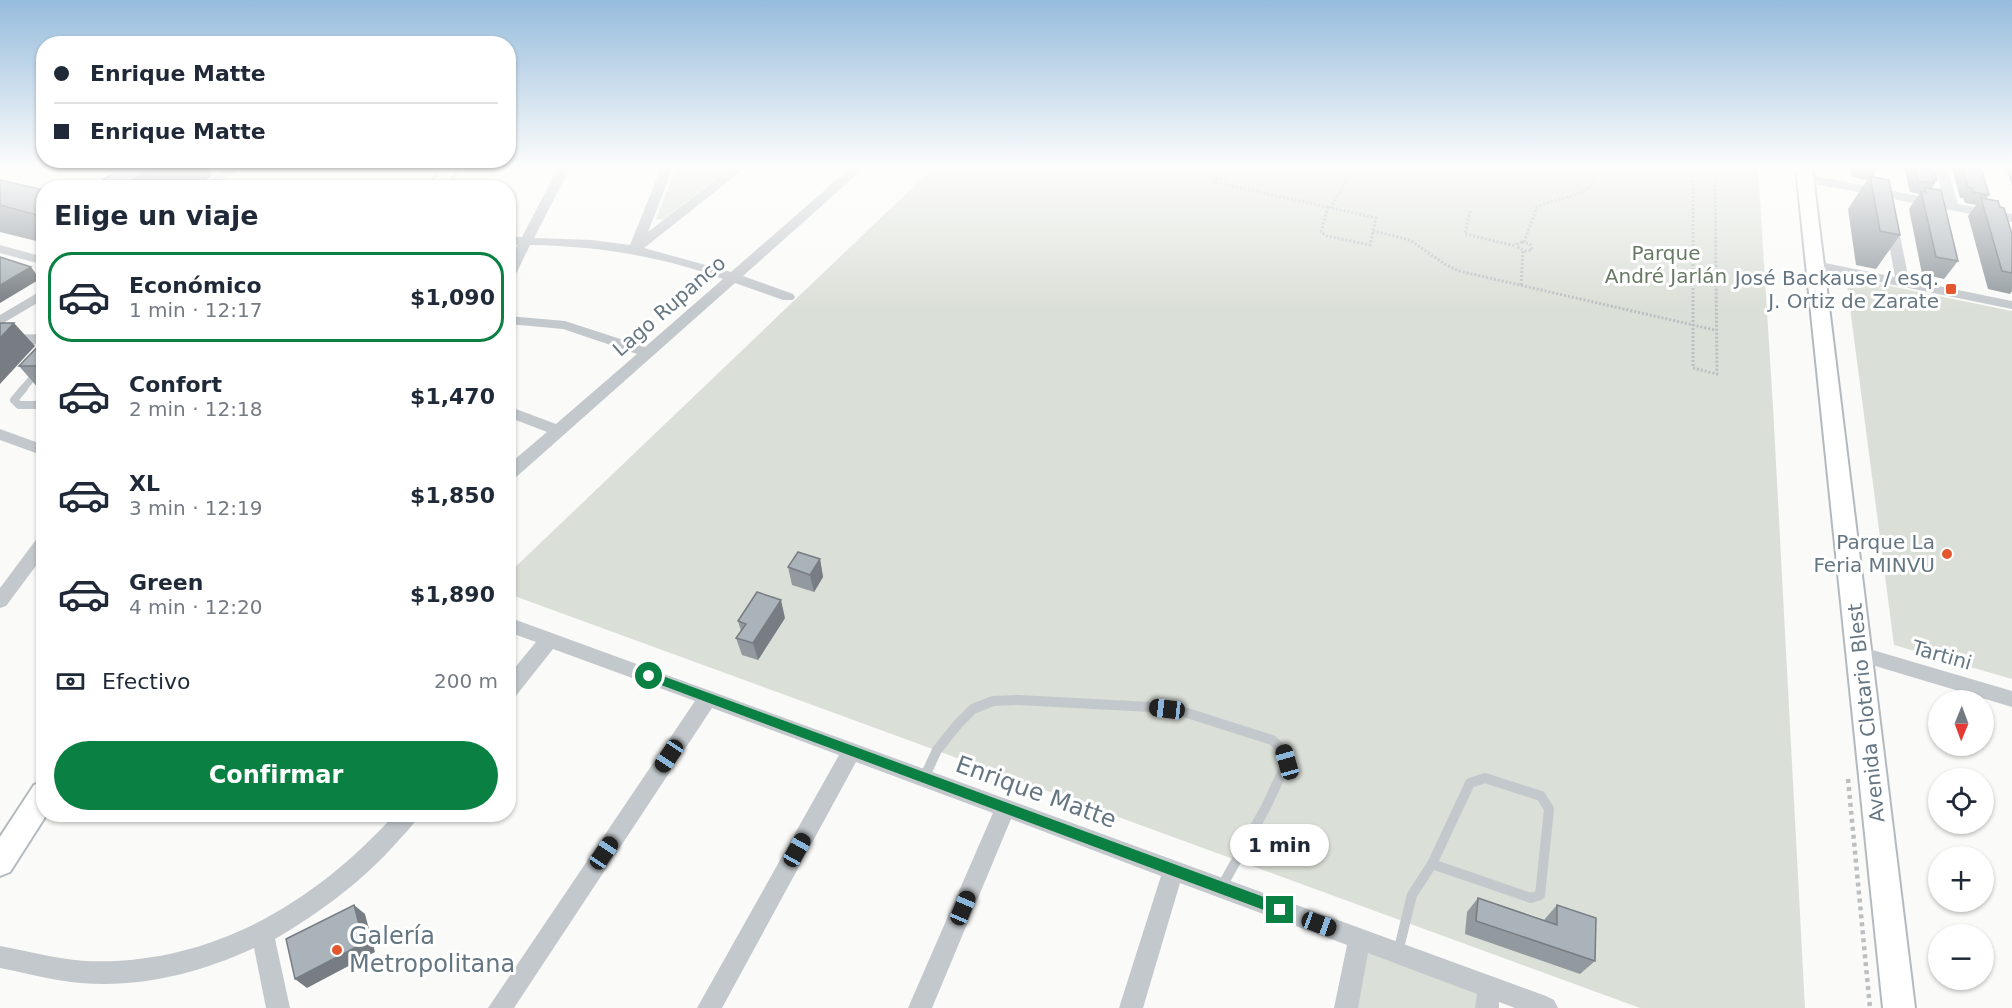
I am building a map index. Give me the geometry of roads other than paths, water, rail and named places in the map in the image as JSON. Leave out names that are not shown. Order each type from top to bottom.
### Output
[{"type":"main road","name":"Avenida Clotario Blest","points":[[1809,215],[1899,1008]]},
{"type":"main road","points":[[0,862],[36,806]]},
{"type":"street","points":[[516,261],[540,215]]},
{"type":"street","points":[[634,249],[648,215]]},
{"type":"street","points":[[634,249],[678,215]]},
{"type":"street","name":"Lago Rupanco","points":[[516,468],[805,215]]},
{"type":"street","points":[[1890,215],[1903,283]]},
{"type":"street","points":[[1984,215],[2007,221]]},
{"type":"street","points":[[516,241],[593,243],[634,249],[734,278],[788,297]]},
{"type":"street","points":[[0,249],[36,259]]},
{"type":"street","points":[[0,262],[15,254]]},
{"type":"street","points":[[1815,265],[2012,305]]},
{"type":"street","points":[[0,321],[36,298]]},
{"type":"street","points":[[516,321],[565,325],[648,353]]},
{"type":"street","points":[[0,339],[36,339]]},
{"type":"street","points":[[516,414],[559,431]]},
{"type":"street","points":[[0,435],[36,448]]},
{"type":"street","points":[[0,601],[36,553]]},
{"type":"street","name":"Enrique Matte","points":[[516,627],[1398,953],[1488,998],[1546,1008]]},
{"type":"street","points":[[516,681],[550,639]]},
{"type":"street","name":"Tartini","points":[[1859,654],[2012,699]]},
{"type":"street","points":[[500,1008],[708,698]]},
{"type":"street","points":[[709,1008],[852,751]]},
{"type":"street","points":[[920,1008],[1005,808]]},
{"type":"street","points":[[0,957],[85,972],[131,971],[161,967],[218,953],[262,933],[311,905],[348,878],[384,844],[402,822]]},
{"type":"street","points":[[1131,1008],[1173,870]]},
{"type":"street","points":[[262,933],[278,1008]]},
{"type":"street","points":[[1346,1008],[1359,939]]},
{"type":"lane","points":[[36,374],[15,400],[19,405],[36,405]]},
{"type":"lane","points":[[924,778],[936,750],[958,724],[973,709],[993,701],[1018,700],[1151,707],[1184,712],[1258,734],[1272,740],[1283,750],[1287,762],[1266,807],[1221,888]]},
{"type":"lane","points":[[1398,953],[1412,895],[1432,864],[1470,783],[1485,778],[1541,796],[1549,809],[1540,895],[1531,898],[1432,864]]},
{"type":"place","name":"José Backause / esq. J. Ortiz de Zarate","points":[[1951,289]]},
{"type":"place","name":"Parque La Feria MINVU","points":[[1947,554]]},
{"type":"place","name":"Galería Metropolitana","points":[[337,950]]},
{"type":"park label","name":"Parque André Jarlán","points":[[1666,264]]}]
